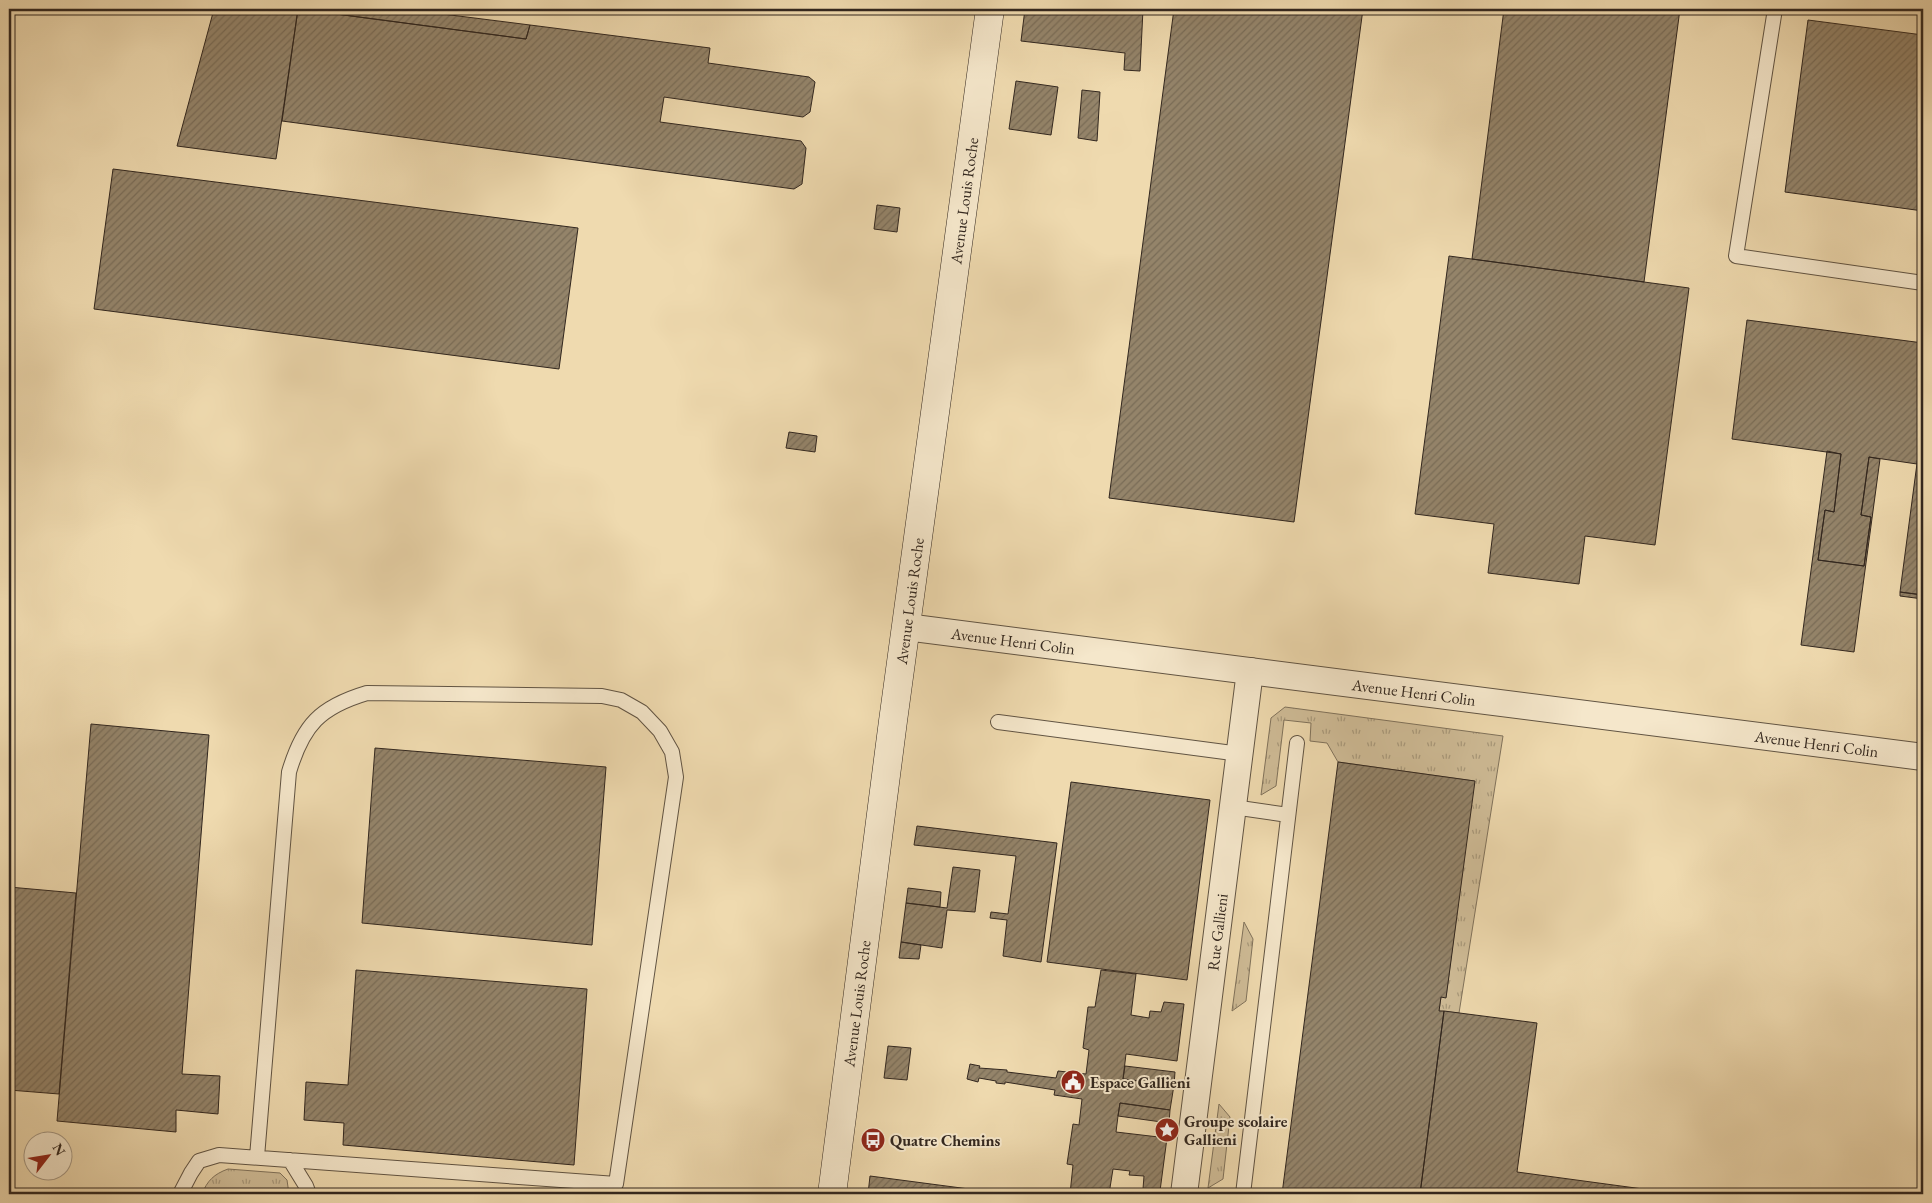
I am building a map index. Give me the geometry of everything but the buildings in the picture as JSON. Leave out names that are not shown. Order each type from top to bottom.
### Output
[{"type":"main road","name":"Avenue Louis Roche","points":[[832,1194],[906,627],[990,9]]},
{"type":"street","name":"Avenue Henri Colin","points":[[906,627],[1923,757]]},
{"type":"street","name":"Rue Gallieni","points":[[1184,1194],[1250,671]]},
{"type":"lane","points":[[1775,9],[1736,256],[1923,283]]},
{"type":"lane","points":[[180,1194],[199,1161],[219,1155],[616,1184],[676,777],[672,752],[660,731],[642,712],[621,700],[602,696],[367,693],[347,699],[328,709],[306,729],[296,748],[289,772],[257,1157]]},
{"type":"lane","points":[[998,722],[1240,754]]},
{"type":"lane","points":[[1243,1194],[1296,743]]},
{"type":"lane","points":[[1233,807],[1288,815]]},
{"type":"lane","points":[[290,1160],[309,1194]]},
{"type":"green space","points":[[1285,707],[1503,736],[1459,1013],[1439,1011],[1441,997],[1446,997],[1474,781],[1338,762],[1327,743],[1310,741],[1311,723],[1284,720],[1276,786],[1261,795],[1271,718]]},
{"type":"green space","points":[[1244,922],[1253,939],[1246,1001],[1232,1011]]},
{"type":"green space","points":[[1219,1104],[1230,1117],[1223,1179],[1208,1188]]},
{"type":"green space","points":[[228,1169],[280,1173],[287,1180],[289,1194],[202,1194],[212,1178]]},
{"type":"place","name":"Espace Gallieni","points":[[1073,1082]]},
{"type":"place","name":"Groupe scolaire Gallieni","points":[[1167,1130]]},
{"type":"place","name":"Quatre Chemins","points":[[873,1140]]}]
